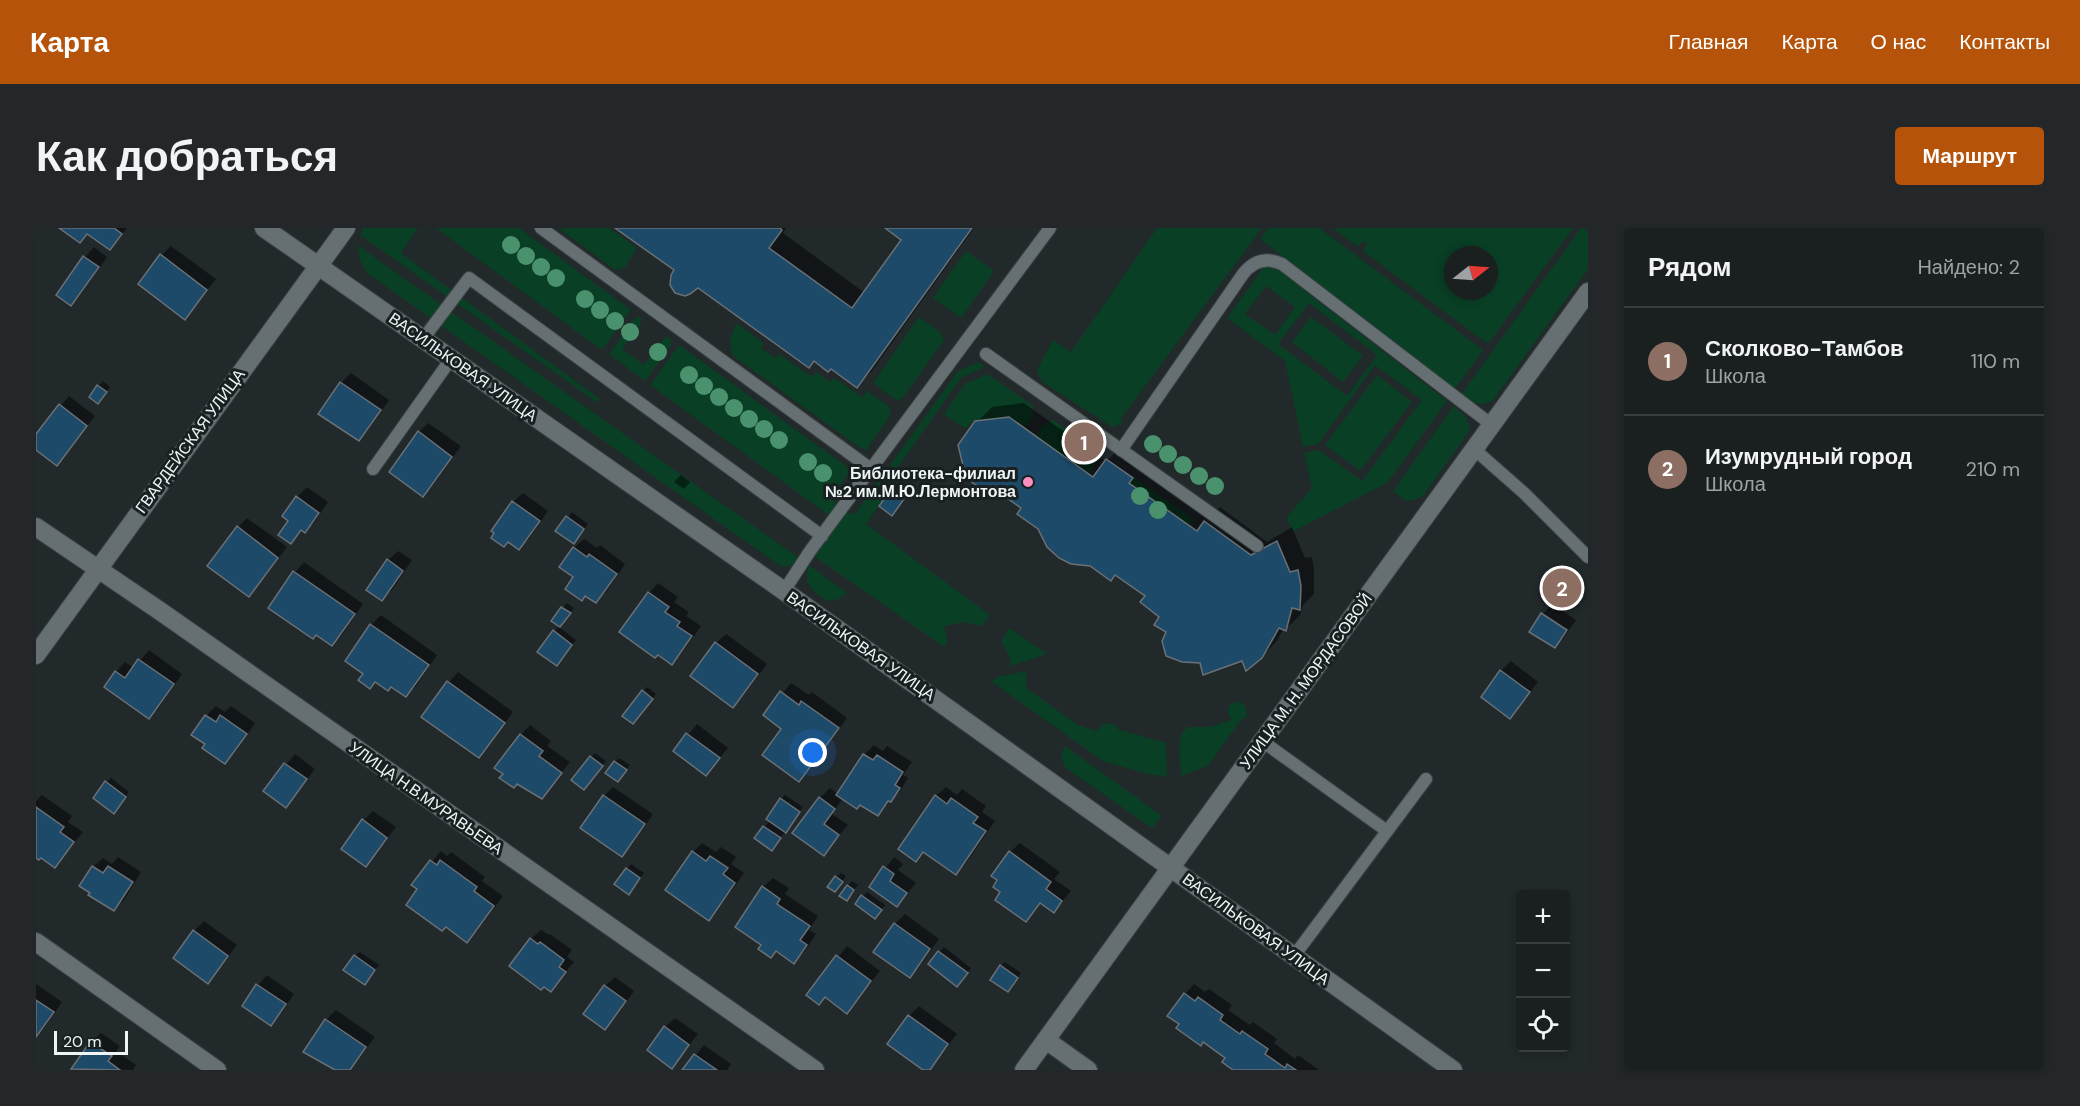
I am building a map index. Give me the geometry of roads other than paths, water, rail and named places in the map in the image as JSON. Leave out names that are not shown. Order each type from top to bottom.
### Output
[{"type":"street","name":"ВАСИЛЬКОВАЯ УЛИЦА","points":[[264,228],[784,591],[1453,1070]]},
{"type":"street","name":"ГВАРДЕЙСКАЯ УЛИЦА","points":[[36,655],[346,228]]},
{"type":"street","name":"УЛИЦА М. Н. МОРДАСОВОЙ","points":[[1024,1070],[1588,292]]},
{"type":"street","name":"УЛИЦА Н.В.МУРАВЬЕВА","points":[[36,527],[815,1070]]},
{"type":"street","points":[[36,942],[217,1070]]},
{"type":"street","points":[[1046,1040],[1088,1070]]},
{"type":"lane","points":[[541,228],[871,470]]},
{"type":"lane","points":[[784,591],[822,536],[1050,228]]},
{"type":"lane","points":[[1121,450],[1243,274],[1253,264],[1267,260],[1282,264],[1492,425]]},
{"type":"lane","points":[[423,339],[469,278],[822,536]]},
{"type":"lane","points":[[986,354],[1257,546]]},
{"type":"lane","points":[[373,469],[452,359]]},
{"type":"lane","points":[[1474,449],[1524,493],[1588,557]]},
{"type":"lane","points":[[1262,741],[1387,831]]},
{"type":"lane","points":[[1294,956],[1426,779]]},
{"type":"place","name":"Сколково-Тамбов","points":[[1084,442]]},
{"type":"place","name":"Библиотека-филиал №2 им.М.Ю.Лермонтова","points":[[1028,482]]},
{"type":"place","name":"Изумрудный город","points":[[1562,588]]}]
